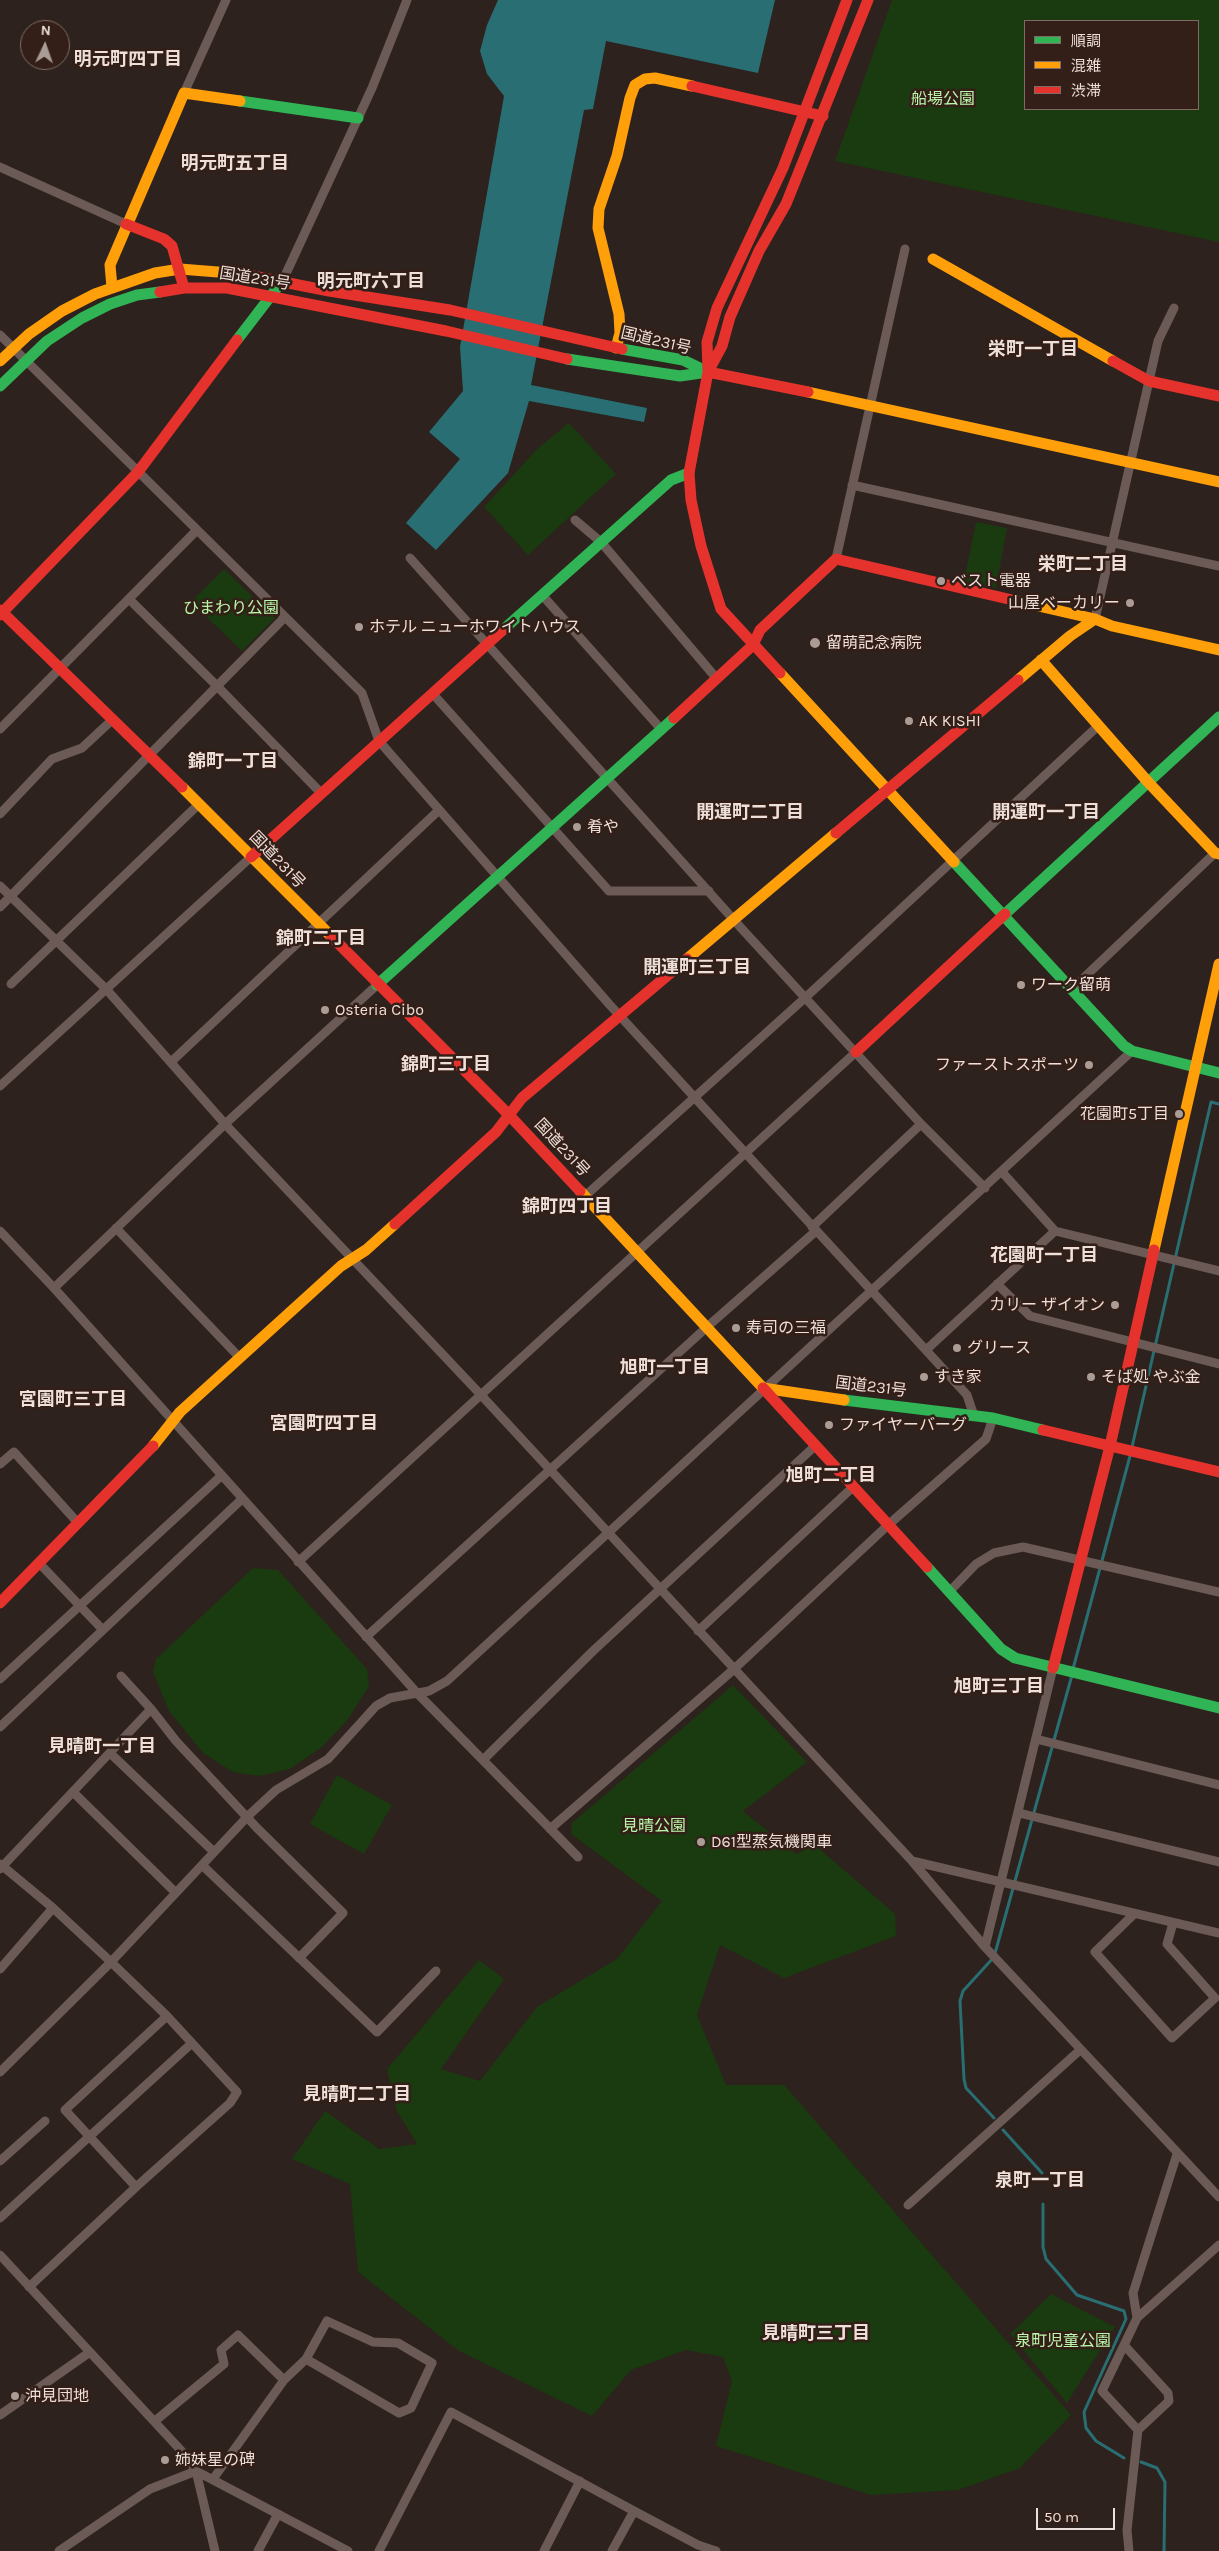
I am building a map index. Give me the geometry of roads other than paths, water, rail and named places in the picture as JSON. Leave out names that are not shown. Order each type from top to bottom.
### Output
[{"type":"main road","name":"国道231号","points":[[708,372],[707,342],[717,308],[783,168],[847,0]]},
{"type":"main road","name":"国道231号","points":[[708,372],[722,346],[742,288],[759,251],[786,204],[823,116],[868,0]]},
{"type":"main road","points":[[616,348],[620,333],[619,314],[598,228],[599,209],[617,156],[630,98],[636,85],[645,79],[655,78],[823,116]]},
{"type":"main road","points":[[112,287],[110,265],[126,224],[184,93],[358,118]]},
{"type":"main road","points":[[126,224],[164,240],[172,246],[184,288]]},
{"type":"main road","points":[[933,259],[1149,381],[1219,396]]},
{"type":"main road","name":"国道231号","points":[[0,361],[62,311],[112,287],[155,273],[180,269],[233,272],[283,280],[329,291],[450,310],[616,348],[683,360],[708,372]]},
{"type":"main road","points":[[1,612],[138,472],[283,280]]},
{"type":"main road","name":"国道231号","points":[[0,386],[47,341],[110,304],[137,295],[184,288],[227,288],[272,296],[446,332],[548,356],[680,376],[708,372]]},
{"type":"main road","points":[[1219,482],[869,405],[708,372],[689,472],[691,500],[701,546],[721,609],[1124,1046],[1132,1051],[1219,1074]]},
{"type":"main road","points":[[251,857],[601,542],[672,480],[689,472]]},
{"type":"main road","points":[[377,984],[717,679],[753,645],[760,630],[836,559],[1219,650]]},
{"type":"main road","name":"国道231号","points":[[1,612],[199,804],[318,926],[510,1116],[764,1388],[791,1394],[993,1418],[1219,1472]]},
{"type":"main road","points":[[0,1603],[162,1437],[180,1412],[341,1266],[380,1237],[496,1132],[522,1098],[1041,660],[1070,636],[1095,619]]},
{"type":"main road","points":[[1041,660],[1148,782],[1217,854]]},
{"type":"main road","points":[[856,1052],[1219,717]]},
{"type":"main road","points":[[1053,1668],[1110,1446],[1219,965]]},
{"type":"main road","points":[[764,1388],[887,1526],[950,1591],[1000,1649],[1016,1658],[1053,1668],[1219,1708]]},
{"type":"street","points":[[184,93],[226,0]]},
{"type":"street","points":[[283,280],[358,118],[407,0]]},
{"type":"street","points":[[0,167],[126,224]]},
{"type":"street","points":[[836,559],[905,249]]},
{"type":"street","points":[[1095,619],[1158,341],[1174,308]]},
{"type":"street","points":[[0,335],[362,693],[378,741],[495,877],[619,1015],[967,1395],[974,1416]]},
{"type":"street","points":[[852,485],[1219,566]]},
{"type":"street","points":[[575,520],[601,542],[717,679]]},
{"type":"street","points":[[0,729],[130,600],[197,530]]},
{"type":"street","points":[[410,558],[733,919],[921,1124],[985,1188]]},
{"type":"street","points":[[543,596],[661,729]]},
{"type":"street","points":[[130,600],[216,685],[321,794]]},
{"type":"street","points":[[0,907],[216,685],[285,617]]},
{"type":"street","points":[[433,694],[609,891],[709,891]]},
{"type":"street","points":[[0,814],[52,760],[82,748],[112,720]]},
{"type":"street","points":[[585,1196],[806,997],[1098,726]]},
{"type":"street","points":[[11,984],[199,804]]},
{"type":"street","points":[[171,1062],[318,926],[438,811]]},
{"type":"street","points":[[1072,989],[1217,854]]},
{"type":"street","points":[[0,1086],[251,857]]},
{"type":"street","points":[[0,886],[107,990],[225,1124],[551,1470],[733,1670],[912,1861],[985,1947],[1219,2197]]},
{"type":"street","points":[[54,1288],[225,1124],[377,984]]},
{"type":"street","points":[[0,2072],[111,1962],[175,1892],[248,1816],[276,1790],[328,1759],[376,1706],[390,1698],[429,1691],[447,1681],[1132,1051]]},
{"type":"street","points":[[298,1562],[746,1155],[856,1052]]},
{"type":"street","points":[[366,1637],[814,1229],[921,1124]]},
{"type":"street","points":[[1002,1172],[1055,1231],[1219,1272]]},
{"type":"street","points":[[116,1228],[240,1358]]},
{"type":"street","points":[[0,1231],[54,1288],[417,1693],[578,1857]]},
{"type":"street","points":[[926,1350],[1055,1231]]},
{"type":"street","points":[[997,1284],[1030,1316],[1219,1364]]},
{"type":"street","points":[[550,1829],[733,1670],[887,1526],[986,1439],[993,1418]]},
{"type":"street","points":[[483,1760],[660,1588],[815,1446]]},
{"type":"street","points":[[0,1464],[14,1452],[78,1523]]},
{"type":"street","points":[[0,1678],[221,1476]]},
{"type":"street","points":[[698,1631],[853,1487]]},
{"type":"street","points":[[0,1727],[242,1499]]},
{"type":"street","points":[[950,1591],[976,1564],[994,1553],[1023,1546],[1219,1592]]},
{"type":"street","points":[[39,1563],[103,1630]]},
{"type":"street","points":[[985,1947],[1053,1668]]},
{"type":"street","points":[[121,1676],[151,1709],[176,1741],[248,1816],[257,1828],[343,1912],[299,1958]]},
{"type":"street","points":[[29,2287],[136,2186],[230,2103],[237,2092],[167,2016],[111,1962],[53,1908],[1,1866],[151,1709]]},
{"type":"street","points":[[1036,1739],[1219,1785]]},
{"type":"street","points":[[110,1753],[214,1852]]},
{"type":"street","points":[[73,1792],[175,1892]]},
{"type":"street","points":[[1018,1813],[1219,1862]]},
{"type":"street","points":[[912,1861],[1173,1923],[1218,1930]]},
{"type":"street","points":[[202,1865],[377,2032],[436,1971]]},
{"type":"street","points":[[0,1969],[53,1908]]},
{"type":"street","points":[[1134,1914],[1095,1952],[1172,2038],[1215,1998],[1167,1944],[1173,1923]]},
{"type":"street","points":[[136,2186],[65,2110],[167,2016]]},
{"type":"street","points":[[0,2218],[192,2043]]},
{"type":"street","points":[[908,2205],[1080,2050]]},
{"type":"street","points":[[0,2161],[45,2121]]},
{"type":"street","points":[[1137,2318],[1133,2293],[1177,2154]]},
{"type":"street","points":[[1138,2430],[1102,2390],[1137,2318],[1219,2245]]},
{"type":"street","points":[[0,2255],[188,2458],[196,2471],[215,2551]]},
{"type":"street","points":[[213,2479],[284,2380],[306,2359],[328,2321],[373,2342],[398,2343],[432,2363],[411,2408],[399,2413],[306,2359]]},
{"type":"street","points":[[155,2421],[224,2364],[221,2350],[238,2335],[284,2380]]},
{"type":"street","points":[[1124,2345],[1168,2393],[1169,2401],[1138,2430],[1127,2530],[1129,2551]]},
{"type":"street","points":[[0,2415],[90,2352]]},
{"type":"street","points":[[379,2551],[451,2412],[580,2481],[697,2548],[716,2551]]},
{"type":"street","points":[[59,2551],[150,2489],[196,2471],[278,2514],[331,2547],[348,2551]]},
{"type":"street","points":[[544,2551],[580,2481]]},
{"type":"street","points":[[612,2551],[634,2511]]},
{"type":"street","points":[[258,2551],[278,2514]]},
{"type":"water","points":[[498,0],[775,0],[758,73],[606,41],[593,109],[584,110],[531,385],[647,408],[644,422],[529,401],[508,473],[436,550],[406,523],[460,459],[429,432],[463,391],[460,347],[504,96],[487,74],[480,51],[487,25]]},
{"type":"waterway","points":[[1132,1447],[1211,1102],[1219,1104]]},
{"type":"waterway","points":[[1073,1669],[1130,1456]]},
{"type":"waterway","points":[[994,2118],[966,2088],[960,2001],[963,1991],[994,1957],[1072,1675]]},
{"type":"waterway","points":[[1003,2130],[1042,2173]]},
{"type":"waterway","points":[[1043,2204],[1043,2247],[1046,2259],[1077,2295],[1124,2311],[1126,2319],[1084,2412],[1086,2428],[1096,2441],[1124,2458]]},
{"type":"waterway","points":[[1141,2462],[1157,2468],[1165,2482],[1164,2551]]},
{"type":"place","name":"ベスト電器","points":[[941,581]]},
{"type":"place","name":"山屋ベーカリー","points":[[1130,603]]},
{"type":"place","name":"ホテル ニューホワイトハウス","points":[[359,627]]},
{"type":"place","name":"留萌記念病院","points":[[815,643]]},
{"type":"place","name":"AK KISHI","points":[[909,721]]},
{"type":"place","name":"肴や","points":[[577,827]]},
{"type":"place","name":"ワーク留萌","points":[[1021,985]]},
{"type":"place","name":"Osteria Cibo","points":[[325,1010]]},
{"type":"place","name":"ファーストスポーツ","points":[[1089,1065]]},
{"type":"place","name":"花園町5丁目","points":[[1179,1114]]},
{"type":"place","name":"カリー ザイオン","points":[[1115,1305]]},
{"type":"place","name":"寿司の三福","points":[[736,1328]]},
{"type":"place","name":"グリース","points":[[957,1348]]},
{"type":"place","name":"すき家","points":[[924,1377]]},
{"type":"place","name":"そば処 やぶ金","points":[[1091,1377]]},
{"type":"place","name":"ファイヤーバーグ","points":[[829,1425]]},
{"type":"place","name":"D61型蒸気機関車","points":[[701,1842]]},
{"type":"place","name":"沖見団地","points":[[15,2396]]},
{"type":"place","name":"姉妹星の碑","points":[[165,2460]]},
{"type":"district","name":"明元町四丁目","points":[[128,60]]},
{"type":"district","name":"明元町五丁目","points":[[235,164]]},
{"type":"district","name":"明元町六丁目","points":[[371,282]]},
{"type":"district","name":"栄町一丁目","points":[[1033,350]]},
{"type":"district","name":"栄町二丁目","points":[[1083,565]]},
{"type":"district","name":"錦町一丁目","points":[[233,762]]},
{"type":"district","name":"開運町二丁目","points":[[750,813]]},
{"type":"district","name":"開運町一丁目","points":[[1046,813]]},
{"type":"district","name":"錦町二丁目","points":[[321,939]]},
{"type":"district","name":"開運町三丁目","points":[[697,968]]},
{"type":"district","name":"錦町三丁目","points":[[446,1065]]},
{"type":"district","name":"錦町四丁目","points":[[567,1207]]},
{"type":"district","name":"花園町一丁目","points":[[1044,1256]]},
{"type":"district","name":"旭町一丁目","points":[[665,1368]]},
{"type":"district","name":"宮園町三丁目","points":[[73,1400]]},
{"type":"district","name":"宮園町四丁目","points":[[324,1424]]},
{"type":"district","name":"旭町二丁目","points":[[831,1476]]},
{"type":"district","name":"旭町三丁目","points":[[999,1687]]},
{"type":"district","name":"見晴町一丁目","points":[[102,1747]]},
{"type":"district","name":"見晴町二丁目","points":[[357,2095]]},
{"type":"district","name":"泉町一丁目","points":[[1040,2181]]},
{"type":"district","name":"見晴町三丁目","points":[[816,2334]]},
{"type":"park label","name":"船場公園","points":[[943,99]]},
{"type":"park label","name":"ひまわり公園","points":[[231,608]]},
{"type":"park label","name":"見晴公園","points":[[654,1826]]},
{"type":"park label","name":"泉町児童公園","points":[[1063,2341]]}]
